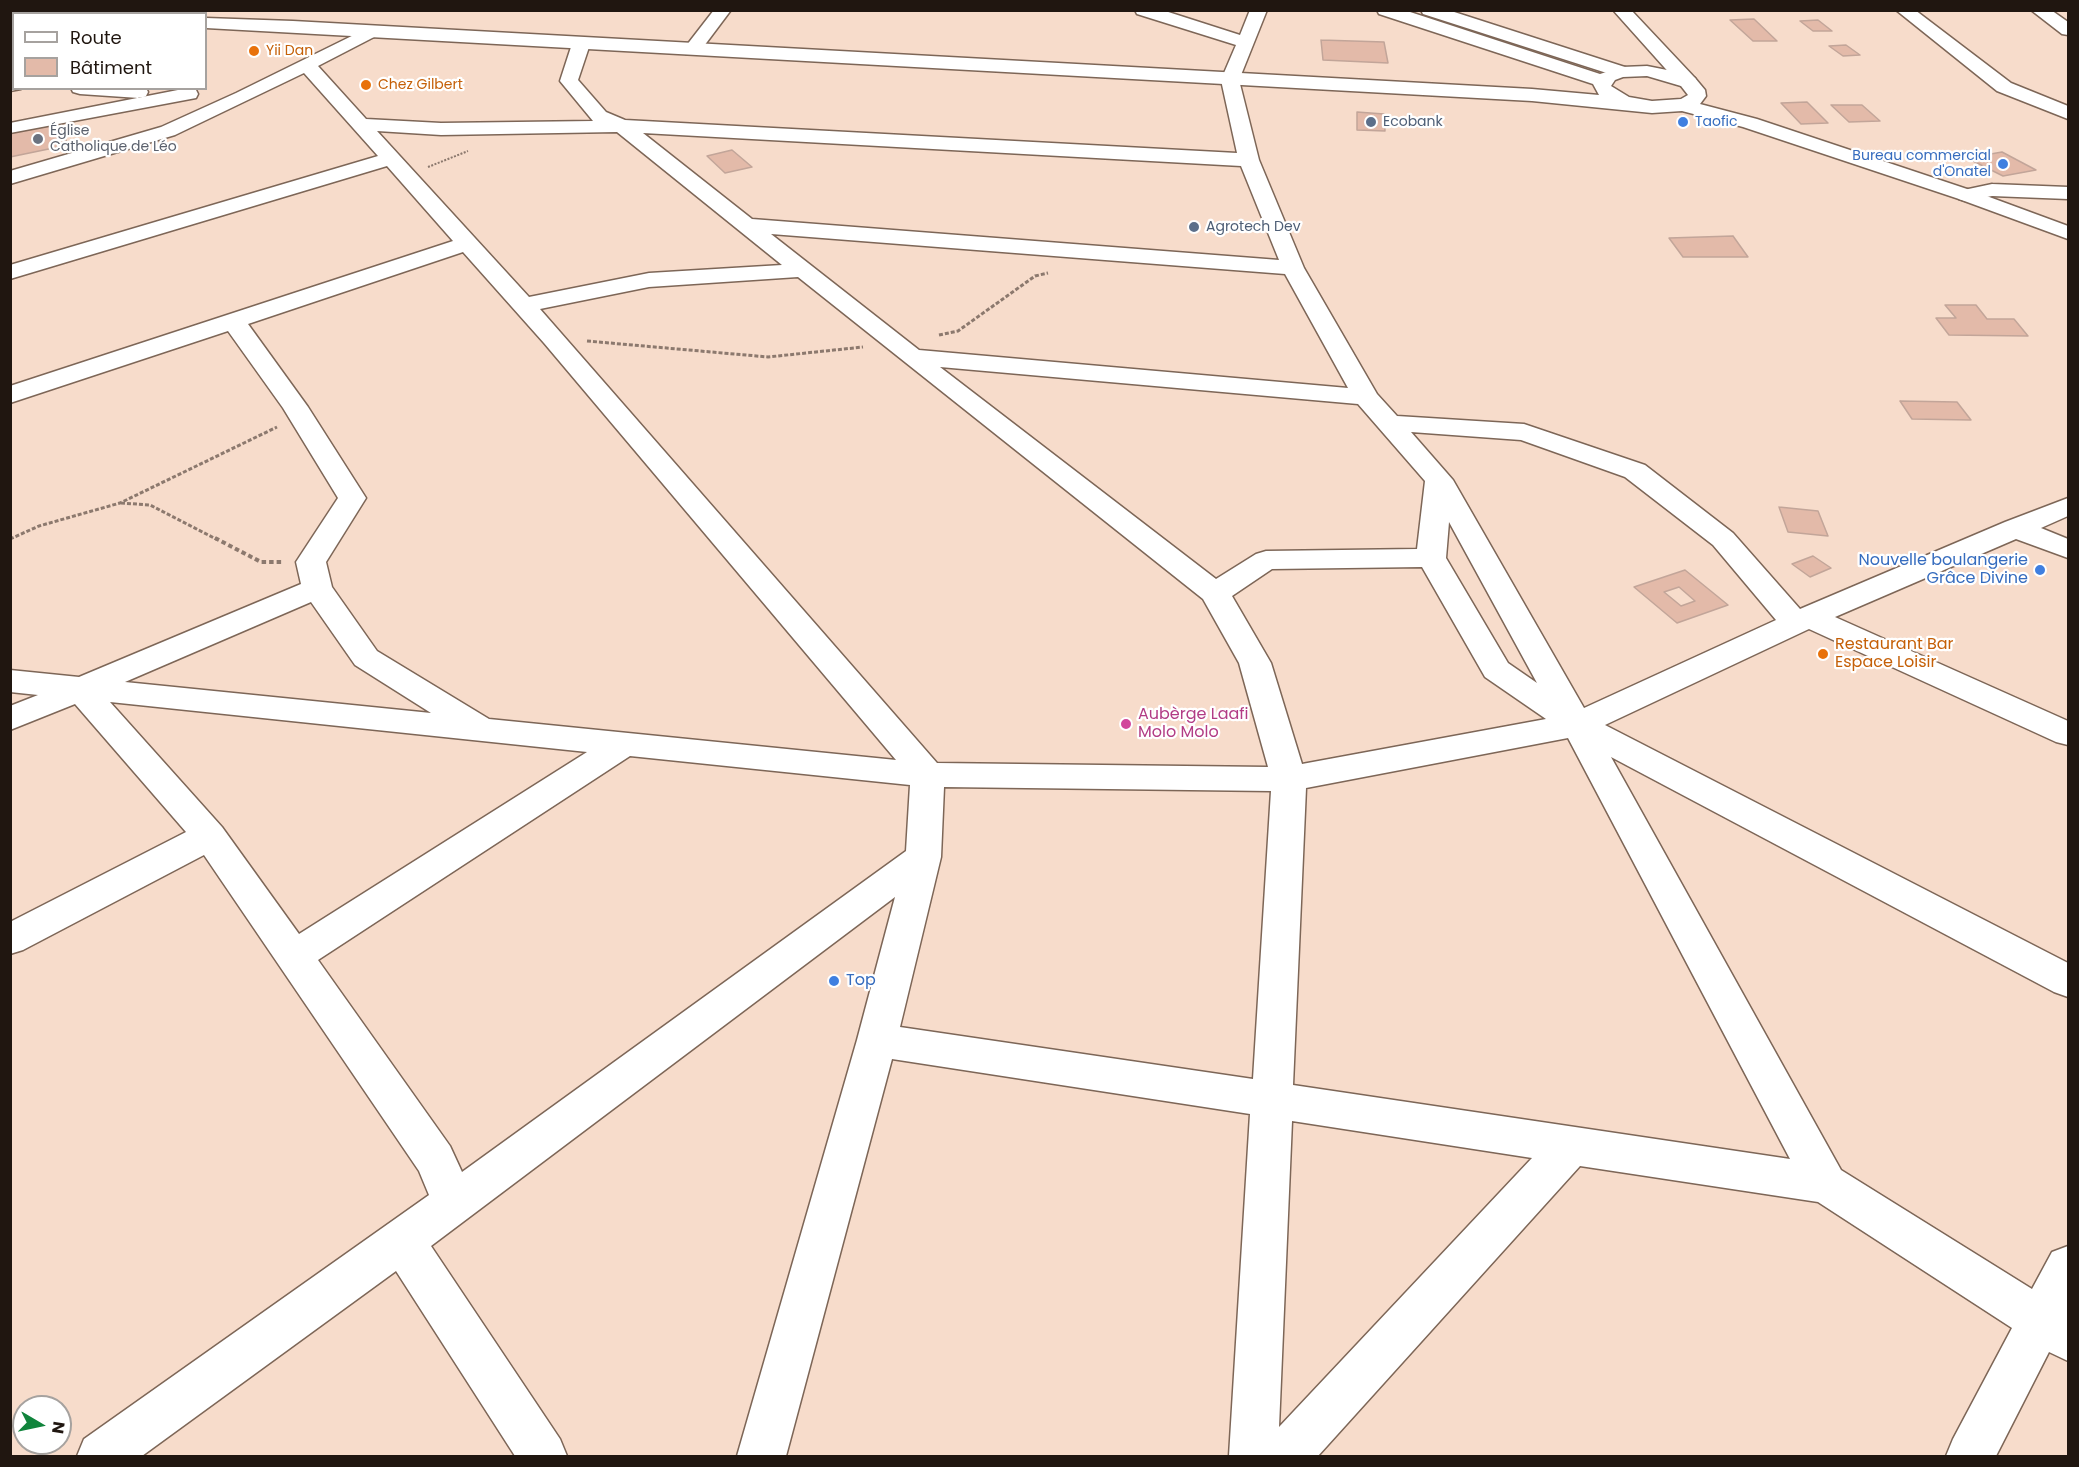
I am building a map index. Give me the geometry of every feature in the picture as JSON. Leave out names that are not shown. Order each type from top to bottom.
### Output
[{"type":"street","points":[[78,10],[100,12]]},
{"type":"street","points":[[359,10],[360,20],[370,32]]},
{"type":"street","points":[[692,50],[723,10]]},
{"type":"street","points":[[1259,10],[1230,80],[1249,160],[1293,268],[1366,397],[1439,480],[1577,725],[1826,1184]]},
{"type":"street","points":[[1385,10],[1561,66],[1602,83],[1612,96],[1635,104]]},
{"type":"street","points":[[1429,10],[1628,71]]},
{"type":"street","points":[[1904,10],[2004,87],[2068,113]]},
{"type":"street","points":[[2038,10],[2068,30]]},
{"type":"street","points":[[1140,11],[1246,43]]},
{"type":"street","points":[[293,26],[328,12]]},
{"type":"street","points":[[207,20],[328,12]]},
{"type":"street","points":[[207,20],[581,44],[1532,95],[1660,107],[1692,102],[1697,96],[1692,86],[1627,17]]},
{"type":"street","points":[[1532,95],[1602,83],[1609,76],[1628,71],[1646,55],[1627,17]]},
{"type":"street","points":[[10,178],[168,131],[243,97],[370,32]]},
{"type":"street","points":[[1502,48],[1520,38]]},
{"type":"street","points":[[581,44],[570,81],[600,116],[622,126],[912,357],[1215,593],[1255,663],[1289,779],[1253,1456]]},
{"type":"street","points":[[307,65],[524,305],[928,775],[923,857],[877,1040],[761,1456]]},
{"type":"street","points":[[1561,66],[1662,74],[1692,86],[1750,123]]},
{"type":"street","points":[[116,90],[243,97]]},
{"type":"street","points":[[14,128],[189,94]]},
{"type":"street","points":[[1682,105],[1750,123],[1966,195],[2068,233]]},
{"type":"street","points":[[360,124],[441,129],[622,126],[1249,160]]},
{"type":"street","points":[[10,272],[391,158]]},
{"type":"street","points":[[1966,195],[1992,190],[2068,193]]},
{"type":"street","points":[[745,225],[1293,268]]},
{"type":"street","points":[[10,395],[468,243]]},
{"type":"street","points":[[524,305],[649,280],[803,270]]},
{"type":"street","points":[[10,718],[79,688],[314,575],[352,498],[295,407],[234,322]]},
{"type":"street","points":[[912,357],[1366,397]]},
{"type":"street","points":[[1387,423],[1524,432],[1635,471],[1724,539],[1802,620],[2068,734]]},
{"type":"street","points":[[1439,480],[1431,558],[1496,670],[1577,725],[2068,981]]},
{"type":"street","points":[[10,681],[928,775],[1289,779],[1577,725],[1802,620],[2068,506]]},
{"type":"street","points":[[2015,528],[2068,549]]},
{"type":"street","points":[[1215,593],[1266,560],[1431,558]]},
{"type":"street","points":[[314,575],[366,658],[417,687],[481,729]]},
{"type":"street","points":[[79,688],[210,836],[435,1159],[454,1202]]},
{"type":"street","points":[[294,956],[626,743]]},
{"type":"street","points":[[10,939],[210,836]]},
{"type":"street","points":[[103,1456],[402,1241],[923,857]]},
{"type":"street","points":[[877,1040],[1273,1098],[1826,1184],[2055,1330]]},
{"type":"street","points":[[1285,1456],[1573,1144]]},
{"type":"street","points":[[402,1241],[543,1456]]},
{"type":"street","points":[[1970,1456],[2055,1330],[2068,1267]]},
{"type":"path","points":[[10,539],[39,526],[120,503],[282,425],[295,407]]},
{"type":"path","points":[[120,503],[150,506],[261,562],[314,575]]},
{"type":"building","points":[[1754,19],[1777,41],[1753,41],[1730,20]]},
{"type":"building","points":[[1818,20],[1832,31],[1813,31],[1800,21]]},
{"type":"building","points":[[1321,40],[1384,42],[1388,63],[1323,60]]},
{"type":"building","points":[[1846,45],[1860,55],[1843,56],[1829,46]]},
{"type":"building","points":[[1807,102],[1828,123],[1801,124],[1781,103]]},
{"type":"building","points":[[1831,105],[1862,105],[1880,121],[1849,122]]},
{"type":"building","points":[[1357,112],[1384,114],[1385,131],[1357,130]]},
{"type":"building","name":"Église Catholique de Léo","points":[[59,123],[68,145],[10,157],[10,133]]},
{"type":"building","points":[[732,150],[752,167],[725,173],[707,156]]},
{"type":"building","points":[[2002,152],[2036,170],[2003,176],[1971,160],[1990,157],[1985,155]]},
{"type":"building","points":[[1733,236],[1748,257],[1683,257],[1669,238]]},
{"type":"building","points":[[1945,305],[1976,305],[1987,319],[2014,319],[2028,336],[1949,335],[1936,318],[1956,318]]},
{"type":"building","points":[[1900,401],[1957,402],[1971,420],[1912,419]]},
{"type":"building","points":[[1779,507],[1818,511],[1828,536],[1788,532]]},
{"type":"building","points":[[1813,556],[1831,568],[1810,577],[1792,564]]},
{"type":"building","points":[[1685,570],[1728,605],[1677,623],[1634,587]],"holes":[[[1679,587],[1695,601],[1681,606],[1664,592]]]},
{"type":"place","name":"Yii Dan","points":[[254,51]]},
{"type":"place","name":"Chez Gilbert","points":[[366,85]]},
{"type":"place","name":"Ecobank","points":[[1371,122]]},
{"type":"place","name":"Taofic","points":[[1683,122]]},
{"type":"place","name":"Église Catholique de Léo","points":[[38,139]]},
{"type":"place","name":"Bureau commercial d'Onatel","points":[[2003,164]]},
{"type":"place","name":"Agrotech Dev","points":[[1194,227]]},
{"type":"place","name":"Nouvelle boulangerie Grâce Divine","points":[[2040,570]]},
{"type":"place","name":"Restaurant Bar Espace Loisir","points":[[1823,654]]},
{"type":"place","name":"Aubèrge Laafi Molo Molo","points":[[1126,724]]},
{"type":"place","name":"Top","points":[[834,981]]}]
